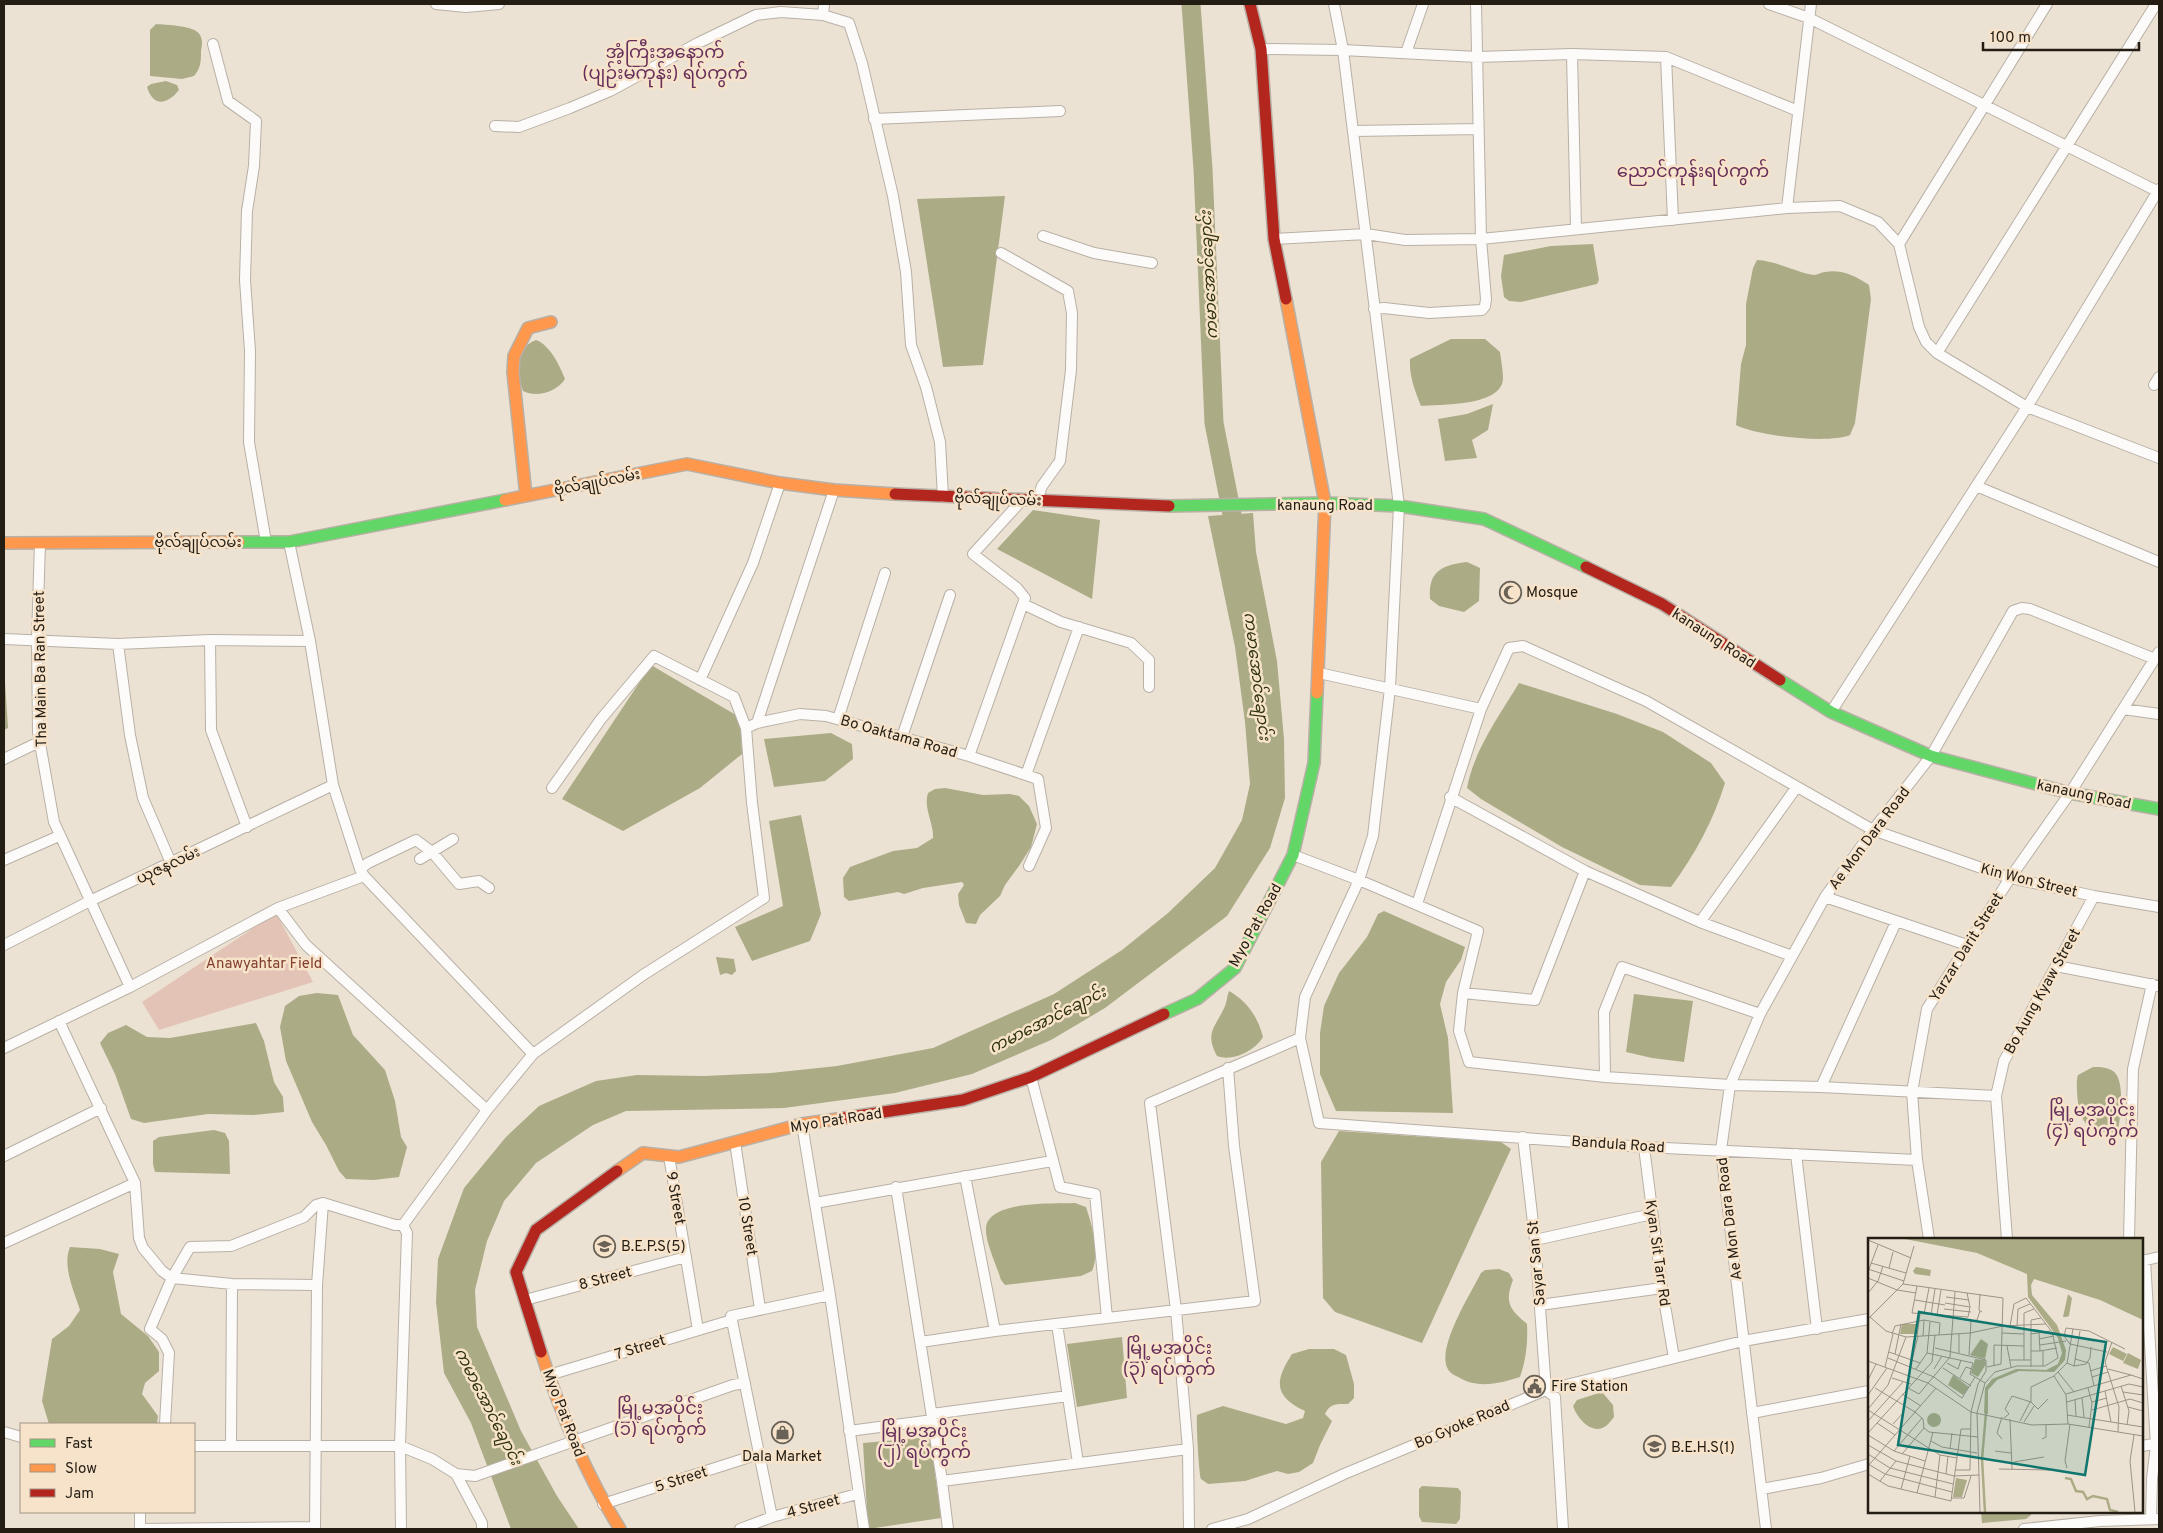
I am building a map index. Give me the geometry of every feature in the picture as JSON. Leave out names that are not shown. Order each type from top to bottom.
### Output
[{"type":"street","points":[[436,4],[466,7],[500,4]]},
{"type":"street","points":[[823,16],[824,4]]},
{"type":"street","name":"Myo Pat Road","points":[[620,1529],[603,1504],[573,1442],[516,1272],[536,1230],[643,1154],[678,1157],[802,1124],[963,1100],[1030,1077],[1197,999],[1235,968],[1293,854],[1314,763],[1325,503],[1274,239],[1261,49],[1250,4]]},
{"type":"street","points":[[1189,1529],[1188,1449],[1176,1310],[1150,1103],[1300,1038],[1305,997],[1359,880],[1373,836],[1390,688],[1399,506],[1343,50],[1334,4]]},
{"type":"street","points":[[1406,52],[1423,4]]},
{"type":"street","points":[[1374,309],[1384,308],[1429,313],[1482,310],[1485,306],[1486,299],[1480,239],[1476,4]]},
{"type":"street","points":[[1769,4],[1809,18],[2159,190],[2027,407],[1831,712]]},
{"type":"street","points":[[1787,208],[1811,4]]},
{"type":"street","points":[[1899,244],[2047,4]]},
{"type":"street","points":[[1937,353],[2156,4]]},
{"type":"street","points":[[495,126],[519,127],[570,108],[610,90],[698,43],[756,15],[781,12],[823,16],[849,23],[862,63],[893,196],[906,272],[912,345],[926,387],[940,442],[943,497]]},
{"type":"street","points":[[214,44],[228,101],[256,121],[254,166],[247,211],[245,280],[250,351],[249,442],[266,542]]},
{"type":"street","points":[[1261,49],[1406,52],[1477,57],[1572,54],[1666,58],[1798,111]]},
{"type":"street","points":[[1572,54],[1576,228]]},
{"type":"street","points":[[1666,58],[1672,220]]},
{"type":"street","points":[[874,119],[1060,111]]},
{"type":"street","points":[[1353,130],[1478,130]]},
{"type":"street","points":[[1274,239],[1366,234],[1405,240],[1480,239],[1787,208],[1840,206],[1878,222],[1899,244],[1919,327],[1926,342],[1937,353],[2027,407],[2159,458]]},
{"type":"street","points":[[1043,236],[1094,253],[1152,263]]},
{"type":"street","points":[[1001,253],[1068,291],[1072,313],[1071,370],[1060,461],[1042,486],[1037,500]]},
{"type":"street","points":[[526,496],[513,372],[514,356],[528,328],[551,322]]},
{"type":"street","name":"ဗိုလ်ချုပ်လမ်း","points":[[4,543],[289,542],[687,464],[780,483],[834,490],[943,497],[1192,507],[1262,505]]},
{"type":"street","points":[[700,680],[753,563],[780,483]]},
{"type":"street","points":[[1976,486],[2159,562]]},
{"type":"street","points":[[757,723],[834,490]]},
{"type":"street","points":[[1023,499],[973,554],[1017,588],[1025,598],[1023,604],[1061,622],[1122,640],[1137,648],[1149,660],[1149,687]]},
{"type":"street","name":"kanaung Road","points":[[1262,505],[1325,503],[1399,506],[1484,519],[1662,604],[1831,712],[1931,756],[2070,793],[2159,809]]},
{"type":"street","points":[[289,542],[310,641],[333,785],[362,872],[533,1054]]},
{"type":"street","name":"Tha Main Ba Ran Street","points":[[40,543],[37,639],[39,742],[54,822],[130,986]]},
{"type":"street","points":[[838,719],[885,573]]},
{"type":"street","points":[[902,737],[950,595]]},
{"type":"street","name":"Bo Oaktama Road","points":[[746,728],[757,723],[800,714],[826,716],[969,756],[1023,604]]},
{"type":"street","name":"Ae Mon Dara Road","points":[[1766,1529],[1721,1150],[1730,1085],[1760,1014],[1825,897],[1873,830],[1931,756],[2014,611],[2022,608],[2030,609],[2157,655]]},
{"type":"street","points":[[1026,775],[1079,627]]},
{"type":"street","points":[[4,639],[118,644],[210,640],[310,641]]},
{"type":"street","points":[[210,640],[211,730],[248,827]]},
{"type":"street","points":[[118,644],[130,735],[143,798],[171,864]]},
{"type":"street","name":"Kin Won Street","points":[[1481,709],[1509,648],[1522,646],[1646,701],[1796,788],[1873,830],[2010,878],[2094,896],[2159,907]]},
{"type":"street","name":"Yarzar Darit Street","points":[[1929,1238],[1917,1160],[1912,1092],[1927,1009],[2010,878],[2070,793],[2157,655]]},
{"type":"street","points":[[403,1225],[487,1110],[533,1054],[643,975],[764,898],[752,803],[746,728],[734,697],[654,656],[601,719],[552,788]]},
{"type":"street","points":[[1319,674],[1481,709],[1450,797],[1417,904]]},
{"type":"street","points":[[2123,709],[2159,714]]},
{"type":"street","points":[[4,759],[39,742]]},
{"type":"street","points":[[969,756],[1038,779],[1046,828],[1029,866]]},
{"type":"street","name":"ယုဇနလမ်း","points":[[4,945],[90,901],[171,864],[333,785]]},
{"type":"street","points":[[1700,922],[1796,788]]},
{"type":"street","points":[[1450,797],[1585,871],[1700,922],[1792,956]]},
{"type":"street","points":[[4,860],[59,836]]},
{"type":"street","points":[[420,859],[453,839]]},
{"type":"street","points":[[4,1048],[130,986],[278,908],[362,872],[368,863],[414,840],[418,840],[432,852],[459,884],[480,880],[489,888]]},
{"type":"street","points":[[1293,854],[1478,931],[1463,993],[1459,1031],[1469,1062],[1605,1077],[1730,1085],[1821,1087],[1996,1096]]},
{"type":"street","points":[[1463,993],[1535,1000],[1585,871]]},
{"type":"street","name":"Bo Aung Kyaw Street","points":[[2007,1238],[1996,1096],[2004,1061],[2094,896]]},
{"type":"street","points":[[1825,897],[1967,945]]},
{"type":"street","points":[[278,908],[306,946],[487,1110]]},
{"type":"street","points":[[1821,1087],[1896,922]]},
{"type":"street","points":[[2056,966],[2155,985],[2133,1069],[2129,1238]]},
{"type":"street","points":[[1605,1077],[1604,1012],[1622,967],[1760,1014]]},
{"type":"street","points":[[58,1021],[102,1108],[135,1183],[139,1238],[143,1248],[162,1271],[172,1278],[232,1284],[317,1285]]},
{"type":"street","name":"Bandula Road","points":[[1300,1038],[1319,1123],[1523,1137],[1644,1148],[1917,1160]]},
{"type":"street","points":[[921,1342],[996,1331],[1255,1301],[1234,1146],[1228,1068]]},
{"type":"street","points":[[1030,1077],[1060,1187],[1095,1194],[1107,1318]]},
{"type":"street","points":[[4,1156],[102,1108]]},
{"type":"street","points":[[802,1124],[830,1295],[857,1494],[864,1529]]},
{"type":"street","name":"Sayar San St","points":[[1523,1137],[1535,1240],[1546,1390]]},
{"type":"street","name":"10 Street","points":[[735,1142],[760,1310]]},
{"type":"street","name":"Kyan Sit Tarr Rd","points":[[1644,1148],[1662,1288],[1674,1358]]},
{"type":"street","points":[[1796,1154],[1817,1328]]},
{"type":"street","name":"9 Street","points":[[668,1156],[698,1330]]},
{"type":"street","points":[[815,1203],[896,1187],[1052,1161]]},
{"type":"street","points":[[965,1176],[996,1331]]},
{"type":"street","points":[[4,1244],[135,1183]]},
{"type":"street","points":[[896,1187],[933,1417],[948,1529]]},
{"type":"street","points":[[166,1423],[169,1353],[162,1339],[150,1329],[172,1278],[190,1247],[231,1246],[304,1217],[316,1205],[323,1202],[394,1225],[403,1225]]},
{"type":"street","points":[[140,1513],[140,1529],[315,1528],[317,1285],[323,1202]]},
{"type":"street","points":[[1535,1240],[1652,1214]]},
{"type":"street","points":[[401,1529],[400,1446],[406,1233],[403,1225]]},
{"type":"street","name":"8 Street","points":[[525,1300],[686,1257]]},
{"type":"street","points":[[2025,1529],[2100,1525],[2155,1519],[2152,1479],[2157,1444],[2143,1261],[2159,1258]]},
{"type":"street","points":[[231,1445],[232,1284]]},
{"type":"street","points":[[1540,1305],[1662,1288]]},
{"type":"street","points":[[760,1310],[830,1295]]},
{"type":"street","name":"7 Street","points":[[549,1375],[732,1320],[731,1316],[760,1310]]},
{"type":"street","name":"Bo Gyoke Road","points":[[1212,1529],[1248,1519],[1344,1474],[1546,1390],[1743,1341],[1868,1319]]},
{"type":"street","points":[[732,1320],[772,1517]]},
{"type":"street","points":[[1057,1324],[1078,1463]]},
{"type":"street","points":[[195,1446],[400,1446],[432,1459],[456,1474],[474,1476],[745,1383]]},
{"type":"street","points":[[1546,1390],[1555,1397],[1563,1529]]},
{"type":"street","points":[[1752,1413],[1868,1391]]},
{"type":"street","points":[[849,1431],[1068,1396]]},
{"type":"street","points":[[4,1432],[20,1437]]},
{"type":"street","points":[[2143,1446],[2157,1444]]},
{"type":"street","points":[[942,1481],[1188,1449]]},
{"type":"street","name":"5 Street","points":[[603,1504],[759,1454]]},
{"type":"street","points":[[1762,1489],[1821,1478],[1868,1464]]},
{"type":"street","points":[[456,1474],[482,1523],[482,1529]]},
{"type":"street","name":"4 Street","points":[[740,1529],[772,1517],[857,1494]]},
{"type":"green space","name":"Anawyahtar Field","points":[[276,913],[313,982],[159,1030],[142,1002]]},
{"type":"water","points":[[156,24],[187,27],[200,35],[202,39],[201,61],[194,76],[182,79],[150,76],[150,30]]},
{"type":"water","points":[[166,81],[177,85],[179,90],[170,99],[161,102],[157,101],[153,98],[147,87],[151,84]]},
{"type":"water","points":[[1005,196],[983,365],[943,367],[917,199]]},
{"type":"water","points":[[1593,244],[1599,280],[1597,284],[1521,302],[1509,301],[1504,297],[1501,276],[1504,255],[1551,246]]},
{"type":"water","points":[[1757,260],[1772,262],[1814,275],[1831,271],[1843,272],[1869,285],[1871,299],[1855,423],[1850,435],[1826,439],[1793,438],[1746,429],[1736,425],[1741,364],[1746,345],[1746,304],[1753,268]]},
{"type":"water","points":[[1451,339],[1485,339],[1500,352],[1503,379],[1500,388],[1492,395],[1468,402],[1421,406],[1411,377],[1410,359]]},
{"type":"water","points":[[536,340],[550,351],[565,379],[552,390],[540,394],[523,391],[519,376],[521,354],[529,343]]},
{"type":"water","points":[[1493,404],[1488,430],[1472,440],[1477,458],[1445,461],[1438,419],[1467,414]]},
{"type":"water","points":[[1033,510],[1100,520],[1092,599],[997,549]]},
{"type":"water","points":[[1253,513],[1256,552],[1277,661],[1284,739],[1285,798],[1270,848],[1227,916],[1105,1008],[1051,1040],[972,1074],[895,1093],[784,1108],[626,1111],[593,1125],[536,1163],[504,1201],[487,1241],[475,1290],[477,1327],[521,1431],[557,1496],[579,1529],[511,1529],[471,1423],[444,1373],[436,1302],[438,1259],[464,1188],[506,1137],[539,1106],[596,1081],[637,1075],[704,1076],[771,1073],[837,1066],[933,1048],[1054,994],[1122,950],[1168,913],[1215,868],[1242,820],[1250,784],[1245,722],[1235,647],[1208,516]]},
{"type":"water","points":[[1467,562],[1480,568],[1479,601],[1464,612],[1439,606],[1430,599],[1431,582],[1438,571],[1450,565]]},
{"type":"water","points":[[651,665],[741,718],[742,754],[700,788],[623,831],[562,799]]},
{"type":"water","points":[[4,666],[8,728],[4,730]]},
{"type":"water","points":[[1519,683],[1617,714],[1663,732],[1711,763],[1725,783],[1715,811],[1702,837],[1671,887],[1640,885],[1562,847],[1481,799],[1467,788],[1470,774],[1481,747]]},
{"type":"water","points":[[831,733],[852,744],[853,759],[825,781],[774,787],[764,739]]},
{"type":"water","points":[[945,788],[983,795],[1010,794],[1019,796],[1029,806],[1037,824],[1031,847],[1005,885],[1000,896],[980,915],[976,924],[966,923],[959,905],[958,894],[964,885],[962,882],[923,888],[904,894],[898,892],[849,901],[844,897],[843,878],[850,867],[893,851],[917,848],[933,838],[927,804],[928,793],[935,789]]},
{"type":"water","points":[[801,815],[821,914],[810,941],[752,961],[735,927],[783,906],[769,821]]},
{"type":"water","points":[[1384,911],[1465,947],[1461,960],[1446,982],[1440,1004],[1448,1038],[1453,1113],[1336,1111],[1320,1074],[1320,1033],[1324,1006],[1339,973],[1367,937],[1378,914]]},
{"type":"water","points":[[716,957],[734,959],[736,971],[732,975],[726,973],[720,975]]},
{"type":"water","points":[[1229,991],[1251,1010],[1263,1037],[1249,1051],[1229,1058],[1217,1056],[1213,1048],[1211,1035],[1225,1006]]},
{"type":"water","points":[[317,993],[338,995],[353,1035],[385,1070],[395,1101],[401,1137],[407,1147],[399,1177],[374,1180],[346,1179],[339,1171],[312,1122],[286,1061],[280,1027],[285,1006],[299,996]]},
{"type":"water","points":[[1634,994],[1693,1001],[1684,1062],[1626,1052]]},
{"type":"water","points":[[256,1023],[264,1041],[274,1082],[283,1097],[284,1112],[253,1115],[208,1114],[144,1123],[131,1119],[115,1074],[100,1043],[108,1033],[126,1025],[147,1037],[170,1038]]},
{"type":"water","points":[[2093,1067],[2111,1070],[2119,1079],[2121,1093],[2120,1116],[2118,1129],[2113,1132],[2095,1132],[2083,1119],[2079,1109],[2077,1077]]},
{"type":"water","points":[[214,1130],[225,1133],[229,1141],[230,1174],[155,1172],[153,1141],[159,1137]]},
{"type":"water","points":[[1339,1131],[1501,1142],[1511,1149],[1422,1343],[1335,1312],[1323,1298],[1321,1162]]},
{"type":"water","points":[[1075,1203],[1086,1207],[1091,1222],[1095,1248],[1092,1271],[1081,1276],[1005,1285],[1001,1280],[987,1240],[986,1228],[990,1219],[998,1212],[1023,1205]]},
{"type":"water","points":[[70,1247],[100,1249],[119,1254],[113,1272],[121,1314],[148,1336],[159,1352],[159,1371],[145,1383],[142,1394],[158,1416],[157,1423],[49,1423],[42,1401],[52,1339],[69,1326],[80,1310],[68,1270]]},
{"type":"water","points":[[1499,1269],[1509,1273],[1513,1280],[1509,1294],[1510,1305],[1516,1314],[1527,1324],[1524,1364],[1520,1377],[1498,1383],[1474,1383],[1450,1372],[1446,1363],[1449,1338],[1462,1308],[1481,1273],[1485,1270]]},
{"type":"water","points":[[1122,1337],[1127,1398],[1077,1407],[1067,1344]]},
{"type":"water","points":[[1309,1349],[1334,1349],[1346,1355],[1354,1384],[1354,1398],[1348,1404],[1337,1404],[1327,1410],[1325,1414],[1332,1421],[1313,1463],[1299,1472],[1288,1474],[1277,1471],[1245,1481],[1208,1484],[1202,1480],[1200,1475],[1197,1415],[1223,1406],[1286,1424],[1303,1418],[1305,1411],[1287,1400],[1280,1387],[1280,1380],[1292,1354]]},
{"type":"water","points":[[1602,1392],[1613,1405],[1614,1417],[1606,1426],[1601,1429],[1595,1429],[1578,1416],[1573,1406],[1577,1400]]},
{"type":"water","points":[[930,1437],[941,1518],[868,1529],[863,1443]]},
{"type":"water","points":[[1422,1486],[1458,1488],[1461,1492],[1460,1519],[1456,1524],[1422,1522],[1419,1516],[1419,1489]]},
{"type":"water","points":[[1981,1513],[2031,1513],[2026,1519],[1982,1523]]},
{"type":"waterway","name":"ကမာအောင်ချောင်း","points":[[1191,4],[1203,169],[1214,423],[1237,540]]},
{"type":"traffic: fast","points":[[239,542],[289,542],[505,500]]},
{"type":"traffic: fast","points":[[1169,506],[1325,503],[1399,506],[1484,519],[1586,567]]},
{"type":"traffic: fast","points":[[1780,680],[1831,712],[1931,756],[2070,793],[2159,809]]},
{"type":"traffic: fast","points":[[1164,1014],[1197,999],[1235,968],[1293,855],[1314,763],[1317,693]]},
{"type":"traffic: slow","points":[[1286,299],[1325,503],[1317,693]]},
{"type":"traffic: slow","points":[[526,496],[513,372],[514,356],[528,328],[551,322]]},
{"type":"traffic: slow","points":[[505,500],[687,464],[780,483],[834,490],[895,494]]},
{"type":"traffic: slow","points":[[4,543],[239,542]]},
{"type":"traffic: slow","points":[[617,1171],[643,1153],[679,1157],[802,1124],[844,1118]]},
{"type":"traffic: slow","points":[[541,1352],[575,1443],[596,1487],[620,1529]]},
{"type":"traffic: jam","points":[[1250,4],[1261,49],[1274,239],[1286,299]]},
{"type":"traffic: jam","points":[[895,494],[1169,506]]},
{"type":"traffic: jam","points":[[1586,567],[1662,604],[1780,680]]},
{"type":"traffic: jam","points":[[844,1118],[963,1100],[1031,1077],[1164,1014]]},
{"type":"traffic: jam","points":[[541,1352],[516,1272],[536,1230],[617,1171]]},
{"type":"place","name":"Mosque","points":[[1510,592]]},
{"type":"place","name":"B.E.P.S(5)","points":[[605,1246]]},
{"type":"place","name":"Fire Station","points":[[1535,1386]]},
{"type":"place","name":"Dala Market","points":[[782,1433]]},
{"type":"place","name":"B.E.H.S(1)","points":[[1655,1447]]},
{"type":"district","name":"အံ့ကြီးအနောက် (ပျဉ်းမကုန်း) ရပ်ကွက်","points":[[665,62]]},
{"type":"district","name":"ညောင်ကုန်းရပ်ကွက်","points":[[1693,171]]},
{"type":"district","name":"မြို့မအပိုင်း (၄) ရပ်ကွက်","points":[[2092,1120]]},
{"type":"district","name":"မြို့မအပိုင်း (၃) ရပ်ကွက်","points":[[1169,1358]]},
{"type":"district","name":"မြို့မအပိုင်း (၁) ရပ်ကွက်","points":[[660,1418]]},
{"type":"district","name":"မြို့မအပိုင်း (၂) ရပ်ကွက်","points":[[924,1441]]}]
